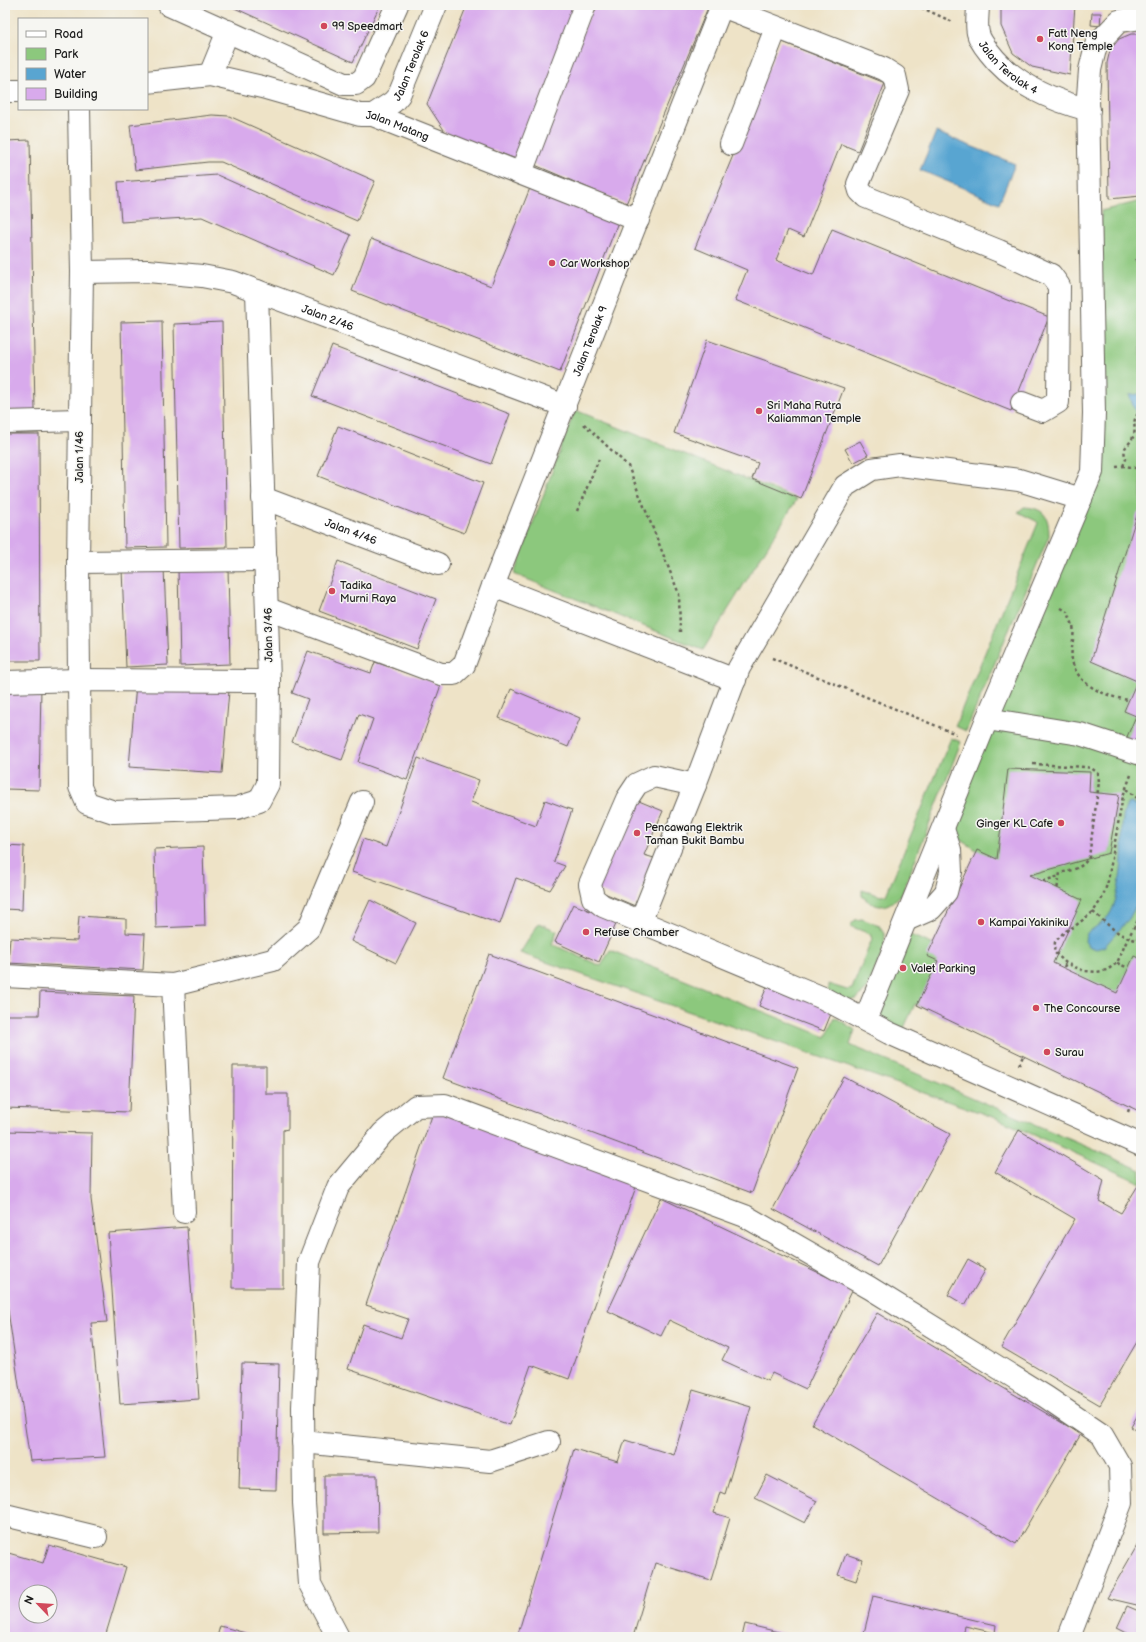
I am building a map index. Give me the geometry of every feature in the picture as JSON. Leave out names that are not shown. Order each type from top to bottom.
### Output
[{"type":"street","points":[[169,5],[344,84],[356,84],[364,78],[397,5]]},
{"type":"street","name":"Jalan Terolak 6","points":[[373,114],[393,102],[399,95],[436,5]]},
{"type":"street","points":[[521,173],[585,5]]},
{"type":"street","name":"Jalan Terolak 4","points":[[978,5],[978,33],[994,58],[1016,78],[1042,93],[1080,107]]},
{"type":"street","points":[[722,6],[884,69],[895,76],[898,90],[858,184],[860,191],[866,197],[998,251],[1051,275],[1059,286],[1058,402],[1043,411],[1022,403]]},
{"type":"street","name":"Jalan Terolak 9","points":[[268,609],[441,674],[454,674],[464,665],[493,586],[722,6]]},
{"type":"street","points":[[865,1020],[978,743],[1092,472],[1094,413],[1080,107],[1096,45],[1119,21],[1141,18]]},
{"type":"street","points":[[731,144],[776,28]]},
{"type":"street","points":[[210,75],[228,31]]},
{"type":"street","name":"Jalan Matang","points":[[148,82],[210,75],[262,87],[360,115],[373,114],[638,220]]},
{"type":"street","points":[[5,91],[18,91]]},
{"type":"street","name":"Jalan 1/46","points":[[80,110],[82,272],[78,562],[80,787],[87,803]]},
{"type":"street","name":"Jalan 2/46","points":[[82,272],[148,271],[202,276],[233,282],[565,406]]},
{"type":"street","name":"Jalan 3/46","points":[[87,803],[114,812],[237,808],[259,802],[268,784],[268,609],[257,291]]},
{"type":"street","points":[[5,422],[79,420]]},
{"type":"street","points":[[641,920],[695,785],[739,668],[845,486],[872,469],[900,465],[1019,480],[1081,499]]},
{"type":"street","name":"Jalan 4/46","points":[[263,498],[438,564]]},
{"type":"street","points":[[78,562],[266,560]]},
{"type":"street","points":[[493,586],[735,680]]},
{"type":"street","points":[[5,682],[79,680],[269,681]]},
{"type":"street","points":[[988,719],[1080,734],[1141,754]]},
{"type":"street","points":[[695,785],[654,776],[637,784],[627,799],[590,884],[593,898],[603,906],[641,920],[822,998],[890,1033],[1141,1145]]},
{"type":"street","points":[[5,976],[173,985],[273,960],[309,928],[362,802]]},
{"type":"street","points":[[173,985],[184,1212]]},
{"type":"street","points":[[338,1637],[310,1584],[304,1503],[303,1442],[309,1262],[338,1187],[383,1133],[416,1106],[445,1104],[745,1216],[870,1288],[1039,1393],[1102,1436],[1120,1466],[1121,1503],[1069,1637]]},
{"type":"street","points":[[303,1442],[490,1461],[549,1442]]},
{"type":"street","points":[[5,1515],[96,1537]]},
{"type":"path","points":[[916,5],[978,33]]},
{"type":"path","points":[[565,406],[628,466],[680,594],[680,659]]},
{"type":"path","points":[[1123,466],[1126,459],[1124,448],[1133,437],[1134,422],[1141,410]]},
{"type":"path","points":[[577,511],[599,459]]},
{"type":"path","points":[[1114,467],[1123,466],[1141,469]]},
{"type":"path","points":[[1040,596],[1068,612],[1073,626],[1072,660],[1078,674],[1087,684],[1100,692],[1129,700]]},
{"type":"path","points":[[751,649],[978,743]]},
{"type":"path","points":[[1033,764],[1086,767],[1091,768],[1098,773],[1099,782],[1089,857],[1085,864],[1080,868],[1060,873],[1057,890]]},
{"type":"path","points":[[1131,775],[1123,796],[1108,882],[1103,897],[1092,912],[1075,926],[1064,932],[1056,942],[1054,952],[1066,963],[1084,971],[1098,972],[1107,970],[1117,963],[1128,938],[1141,915]]},
{"type":"path","points":[[1126,789],[1141,801]]},
{"type":"path","points":[[1043,881],[1060,876]]},
{"type":"path","points":[[1092,912],[1121,935],[1137,940],[1141,933]]},
{"type":"path","points":[[1071,925],[1075,926]]},
{"type":"path","points":[[1064,967],[1066,963]]},
{"type":"path","points":[[1117,963],[1128,968]]},
{"type":"green space","points":[[1141,201],[1141,1110],[915,1004],[903,1030],[870,1016],[903,932],[934,945],[978,851],[946,830],[1099,463],[1101,211]]},
{"type":"green space","points":[[575,410],[797,499],[703,650],[514,574]]},
{"type":"green space","points":[[1024,507],[1037,509],[1044,515],[1047,519],[1049,536],[966,731],[955,726],[1038,523],[1018,512]]},
{"type":"green space","points":[[951,738],[961,742],[902,894],[887,905],[878,906],[873,904],[862,896],[862,890],[881,896],[886,895]]},
{"type":"green space","points":[[862,919],[880,926],[885,936],[884,948],[867,989],[857,999],[847,1001],[828,991],[828,984],[847,990],[852,989],[872,939],[870,934],[850,926],[855,920]]},
{"type":"green space","points":[[539,923],[557,931],[552,944],[601,966],[610,950],[826,1037],[835,1017],[855,1030],[850,1045],[1141,1170],[1141,1183],[996,1118],[520,953]]},
{"type":"water","points":[[936,132],[1015,164],[999,203],[920,170]]},
{"type":"water","points":[[1139,394],[1141,399],[1141,427],[1129,395]]},
{"type":"water","points":[[1131,803],[1138,806],[1141,811],[1141,897],[1129,919],[1104,947],[1096,949],[1088,946],[1085,941],[1086,934],[1106,919],[1111,912],[1117,893],[1121,871],[1123,817],[1127,804]]},
{"type":"building","points":[[228,5],[380,5],[353,62]]},
{"type":"building","points":[[467,5],[580,5],[519,160],[446,133],[427,104]]},
{"type":"building","points":[[594,5],[709,5],[626,204],[528,162]]},
{"type":"building","name":"Fatt Neng Kong Temple","points":[[1001,5],[1075,5],[1070,75],[1032,67],[1013,53],[1001,26]]},
{"type":"building","points":[[1092,13],[1101,13],[1100,26],[1091,25]]},
{"type":"building","points":[[1131,34],[1141,34],[1141,196],[1109,199],[1107,63],[1110,50],[1119,39]]},
{"type":"building","points":[[780,41],[885,83],[858,151],[841,144],[804,237],[788,230],[776,260],[813,275],[832,229],[1049,317],[1011,411],[735,300],[747,270],[695,248]]},
{"type":"building","points":[[212,115],[229,116],[375,181],[357,221],[221,162],[208,162],[135,170],[130,125]]},
{"type":"building","points":[[30,140],[35,411],[5,411],[5,141]]},
{"type":"building","points":[[217,175],[351,235],[334,275],[202,217],[121,222],[118,182]]},
{"type":"building","name":"Car Workshop","points":[[530,188],[618,222],[560,372],[352,291],[371,239],[491,286]]},
{"type":"building","points":[[1141,257],[1141,271],[1135,260]]},
{"type":"building","points":[[162,321],[166,547],[125,548],[121,322]]},
{"type":"building","points":[[222,322],[227,547],[179,548],[174,324]]},
{"type":"building","name":"Sri Maha Rutra Kaliamman Temple","points":[[707,340],[844,388],[801,499],[752,479],[758,463],[674,433]]},
{"type":"building","points":[[332,346],[510,414],[491,464],[312,396]]},
{"type":"building","points":[[338,426],[483,483],[464,533],[318,476]]},
{"type":"building","points":[[5,434],[39,434],[40,661],[5,661]]},
{"type":"building","points":[[860,441],[868,455],[853,463],[845,449]]},
{"type":"building","points":[[1138,512],[1141,512],[1141,745],[1126,739],[1136,716],[1124,711],[1137,681],[1091,661]]},
{"type":"building","points":[[338,561],[436,599],[417,649],[319,611]]},
{"type":"building","points":[[228,567],[230,664],[180,666],[178,568]]},
{"type":"building","points":[[164,568],[168,665],[126,667],[122,570]]},
{"type":"building","points":[[308,651],[371,673],[375,662],[441,685],[407,780],[358,762],[373,719],[359,714],[342,760],[292,742],[308,699],[292,693]]},
{"type":"building","points":[[136,684],[229,691],[222,773],[129,767]]},
{"type":"building","points":[[5,687],[41,688],[39,790],[5,789]]},
{"type":"building","points":[[511,689],[580,718],[568,747],[499,718]]},
{"type":"building","points":[[418,758],[479,780],[471,802],[536,826],[545,800],[572,810],[554,862],[565,866],[550,890],[516,878],[500,924],[352,872],[363,839],[386,847]]},
{"type":"building","points":[[1008,769],[1090,772],[1089,792],[1119,795],[1109,853],[1030,875],[1082,900],[1053,963],[1117,993],[1134,956],[1141,959],[1141,1112],[917,1005],[938,961],[927,956],[977,850],[997,859]]},
{"type":"building","name":"Pencawang Elektrik Taman Bukit Bambu","points":[[634,799],[663,811],[644,855],[654,858],[635,906],[597,890]]},
{"type":"building","points":[[5,845],[24,846],[22,910],[5,909]]},
{"type":"building","points":[[203,847],[205,926],[156,928],[154,849]]},
{"type":"building","points":[[370,900],[416,923],[396,963],[351,941]]},
{"type":"building","name":"Refuse Chamber","points":[[573,904],[617,922],[599,962],[555,942]]},
{"type":"building","points":[[79,916],[126,919],[126,933],[145,934],[143,970],[8,963],[10,938],[77,941]]},
{"type":"building","points":[[489,954],[798,1068],[752,1193],[443,1078]]},
{"type":"building","points":[[768,984],[833,1009],[824,1031],[759,1006]]},
{"type":"building","points":[[40,992],[134,996],[129,1112],[5,1108],[5,1015],[39,1015]]},
{"type":"building","points":[[233,1066],[266,1066],[266,1094],[288,1094],[288,1129],[283,1130],[283,1288],[232,1288]]},
{"type":"building","points":[[844,1077],[950,1134],[878,1266],[773,1209]]},
{"type":"building","points":[[434,1110],[638,1181],[569,1379],[531,1365],[510,1425],[348,1369],[363,1324],[401,1338],[408,1319],[366,1305]]},
{"type":"building","points":[[1019,1130],[1104,1180],[1099,1201],[1121,1213],[1139,1184],[1141,1185],[1141,1335],[1100,1405],[1001,1347],[1075,1219],[995,1172]]},
{"type":"building","points":[[5,1131],[92,1133],[91,1199],[107,1322],[91,1323],[105,1457],[30,1461],[5,1290]]},
{"type":"building","points":[[661,1198],[853,1289],[806,1389],[772,1373],[768,1381],[722,1360],[728,1348],[669,1320],[661,1336],[608,1311]]},
{"type":"building","points":[[187,1227],[199,1399],[120,1404],[108,1233]]},
{"type":"building","points":[[968,1259],[986,1269],[965,1305],[948,1295]]},
{"type":"building","points":[[877,1313],[1081,1434],[1016,1544],[812,1424]]},
{"type":"building","points":[[242,1363],[279,1364],[276,1490],[239,1489]]},
{"type":"building","points":[[693,1390],[751,1407],[725,1494],[720,1492],[714,1513],[730,1518],[711,1580],[655,1563],[633,1637],[517,1637],[574,1449],[618,1462],[625,1440],[674,1455]]},
{"type":"building","points":[[1141,1409],[1141,1433],[1131,1427]]},
{"type":"building","points":[[324,1475],[377,1475],[378,1532],[324,1533]]},
{"type":"building","points":[[767,1475],[817,1501],[805,1523],[755,1498]]},
{"type":"building","points":[[1138,1544],[1141,1544],[1141,1606],[1107,1598]]},
{"type":"building","points":[[49,1545],[126,1567],[105,1637],[5,1637],[5,1552],[43,1563]]},
{"type":"building","points":[[846,1554],[863,1560],[856,1581],[838,1575]]},
{"type":"building","points":[[873,1596],[996,1625],[995,1633],[965,1626],[963,1637],[863,1637]]},
{"type":"building","points":[[1127,1606],[1141,1612],[1141,1637],[1135,1637],[1117,1628]]},
{"type":"building","points":[[745,1624],[795,1636],[795,1637],[742,1637]]},
{"type":"building","points":[[220,1626],[260,1637],[217,1637]]},
{"type":"place","name":"99 Speedmart","points":[[324,26]]},
{"type":"place","name":"Fatt Neng Kong Temple","points":[[1040,39]]},
{"type":"place","name":"Car Workshop","points":[[552,263]]},
{"type":"place","name":"Sri Maha Rutra Kaliamman Temple","points":[[759,411]]},
{"type":"place","name":"Tadika Murni Raya","points":[[332,591]]},
{"type":"place","name":"Ginger KL Cafe","points":[[1061,823]]},
{"type":"place","name":"Pencawang Elektrik Taman Bukit Bambu","points":[[637,833]]},
{"type":"place","name":"Kampai Yakiniku","points":[[981,922]]},
{"type":"place","name":"Refuse Chamber","points":[[586,932]]},
{"type":"place","name":"Valet Parking","points":[[903,968]]},
{"type":"place","name":"The Concourse","points":[[1036,1008]]},
{"type":"place","name":"Surau","points":[[1047,1052]]}]
